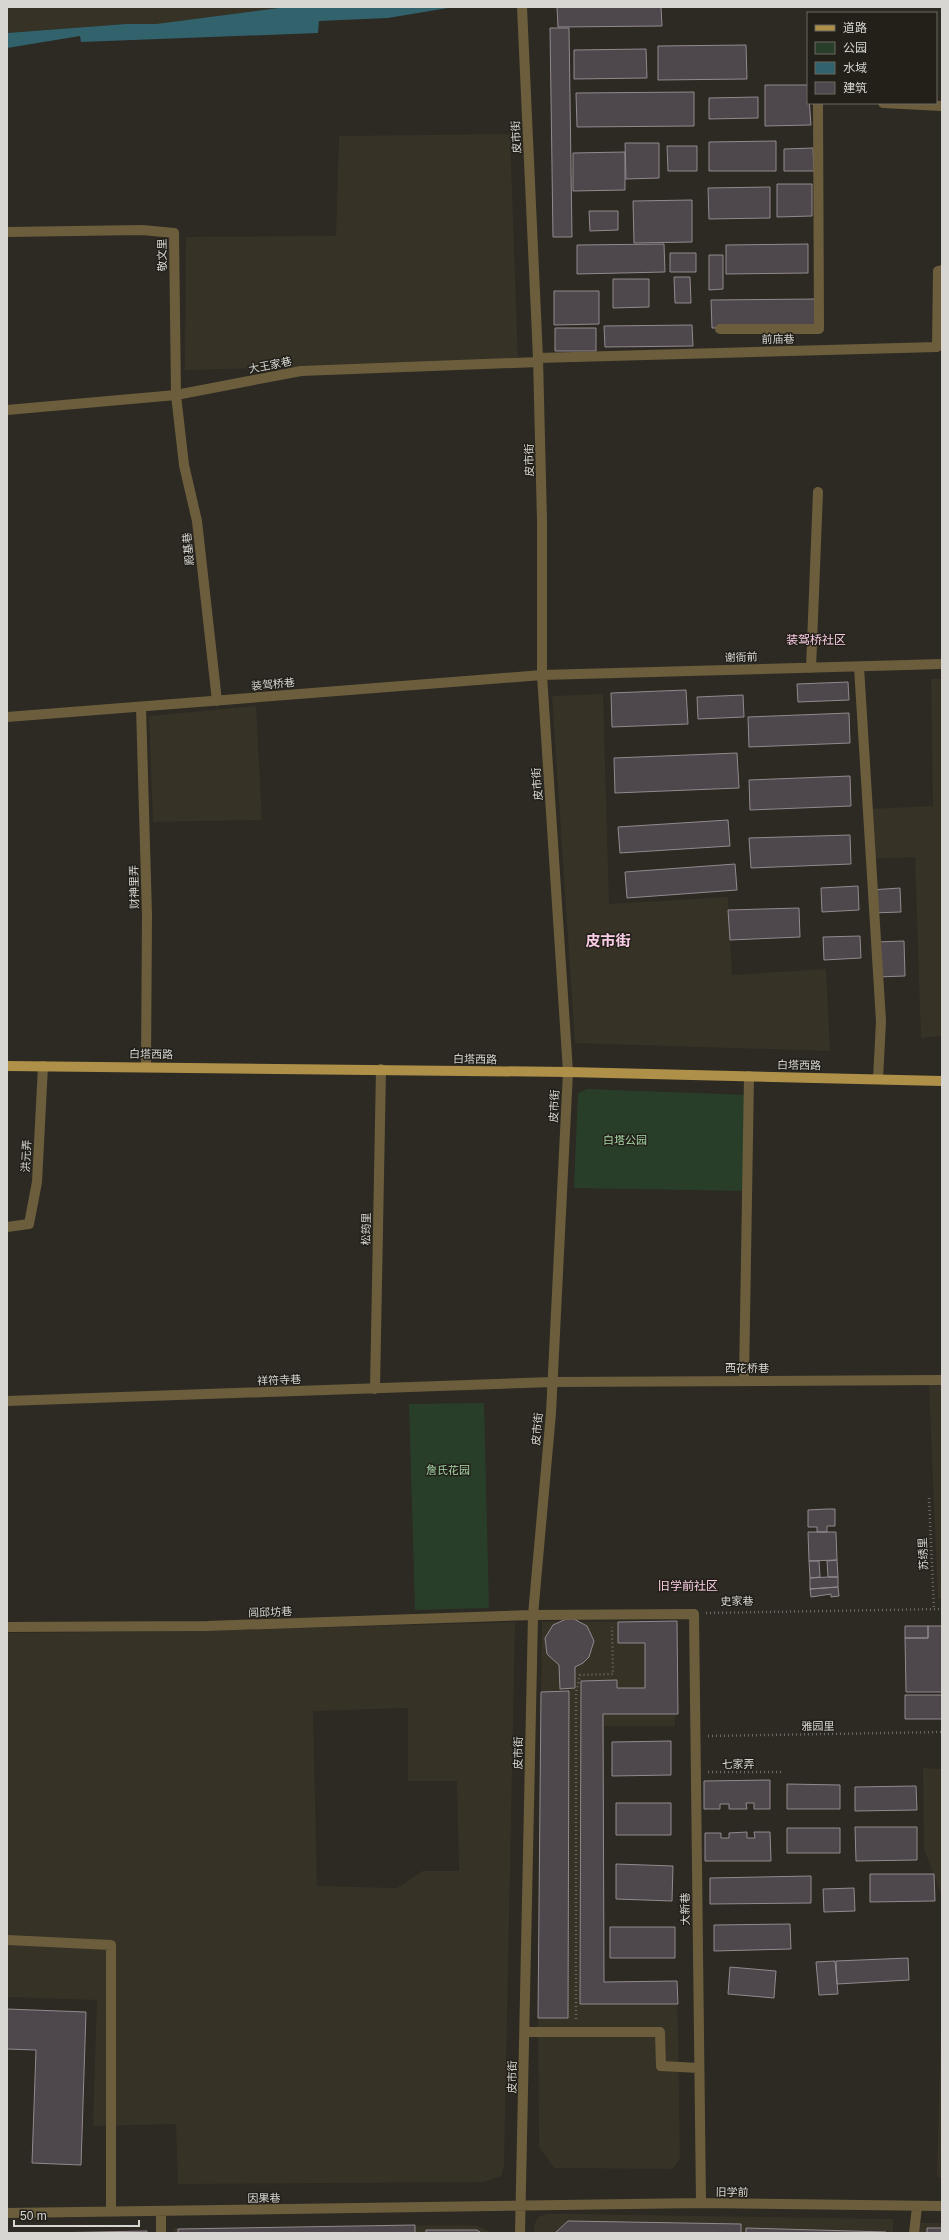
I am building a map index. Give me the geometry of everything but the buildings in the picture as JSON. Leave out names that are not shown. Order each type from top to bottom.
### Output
[{"type":"main road","name":"白塔西路","points":[[7,1066],[146,1066],[568,1072],[942,1081]]},
{"type":"street","name":"皮市街","points":[[520,2233],[533,1615],[552,1382],[568,1072],[542,675],[542,521],[538,360],[522,7]]},
{"type":"street","points":[[720,329],[819,330],[818,104]]},
{"type":"street","points":[[903,104],[942,106]]},
{"type":"street","name":"敬文里","points":[[7,232],[142,230],[174,233],[176,395]]},
{"type":"street","name":"前庙巷","points":[[538,360],[937,347],[938,271],[942,270]]},
{"type":"street","name":"大王家巷","points":[[7,410],[176,395],[301,371],[538,360]]},
{"type":"street","name":"殿基巷","points":[[176,395],[184,465],[197,521],[217,701]]},
{"type":"street","points":[[811,668],[818,492]]},
{"type":"street","name":"谢衙前","points":[[542,675],[942,664]]},
{"type":"street","points":[[859,667],[881,1021],[878,1079]]},
{"type":"street","name":"装驾桥巷","points":[[7,717],[542,675]]},
{"type":"street","name":"财神里弄","points":[[141,707],[147,915],[146,1066]]},
{"type":"street","name":"洪元弄","points":[[7,1227],[29,1224],[37,1182],[43,1066]]},
{"type":"street","name":"松筠里","points":[[375,1389],[381,1069]]},
{"type":"street","points":[[744,1380],[750,1076]]},
{"type":"street","name":"西花桥巷","points":[[552,1382],[942,1380]]},
{"type":"street","name":"祥符寺巷","points":[[7,1401],[552,1382]]},
{"type":"street","points":[[533,1615],[694,1614]]},
{"type":"street","name":"大新巷","points":[[694,1614],[700,2203]]},
{"type":"street","name":"闾邱坊巷","points":[[7,1627],[207,1626],[533,1615]]},
{"type":"street","points":[[7,1940],[112,1946],[111,2212]]},
{"type":"street","points":[[525,2032],[660,2032],[661,2066],[699,2068]]},
{"type":"street","name":"旧学前","points":[[521,2207],[700,2203],[917,2207],[942,2206]]},
{"type":"street","name":"因果巷","points":[[7,2213],[521,2207]]},
{"type":"street","points":[[914,2233],[917,2207]]},
{"type":"street","points":[[161,2212],[161,2233]]},
{"type":"path","name":"苏绣里","points":[[929,1498],[934,1609]]},
{"type":"path","name":"史家巷","points":[[694,1614],[942,1609]]},
{"type":"path","points":[[576,2032],[576,1693],[580,1675],[613,1674],[612,1614]]},
{"type":"path","name":"雅园里","points":[[695,1736],[942,1732]]},
{"type":"path","name":"七家弄","points":[[696,1772],[781,1772]]},
{"type":"shaded area","points":[[7,7],[286,7],[156,24],[126,24],[7,33]]},
{"type":"shaded area","points":[[510,134],[518,362],[185,370],[186,237],[336,236],[339,136]]},
{"type":"shaded area","points":[[931,679],[942,679],[942,1036],[921,1038],[915,857],[870,859],[869,809],[933,806]]},
{"type":"shaded area","points":[[603,694],[609,904],[728,897],[732,975],[826,969],[830,1051],[575,1043],[552,696]]},
{"type":"shaded area","points":[[256,706],[262,820],[153,822],[149,716]]},
{"type":"shaded area","points":[[929,1385],[942,1385],[942,1599],[938,1599]]},
{"type":"shaded area","points":[[677,1621],[675,1726],[604,1726],[604,1982],[677,1981],[680,2158],[673,2169],[554,2168],[539,2147],[538,2018],[542,1622]]},
{"type":"shaded area","points":[[515,1622],[504,2165],[501,2176],[484,2182],[178,2184],[176,2124],[93,2126],[97,2000],[7,1997],[7,1633],[200,1631]],"holes":[[[408,1708],[408,1781],[457,1781],[459,1871],[423,1871],[397,1888],[317,1886],[313,1711]]]},
{"type":"shaded area","points":[[923,1768],[942,1769],[942,1896],[924,1849]]},
{"type":"shaded area","points":[[942,1986],[942,2177],[937,2177]]},
{"type":"shaded area","points":[[547,2214],[893,2219],[893,2233],[534,2233],[534,2225],[538,2217]]},
{"type":"shaded area","points":[[919,2223],[942,2223],[942,2233],[918,2233]]},
{"type":"shaded area","points":[[479,2226],[492,2233],[174,2233],[173,2228]]},
{"type":"green space","name":"白塔公园","points":[[587,1089],[749,1095],[747,1191],[574,1188],[578,1093]]},
{"type":"green space","name":"詹氏花园","points":[[484,1403],[489,1608],[415,1610],[409,1404]]},
{"type":"water","points":[[286,7],[454,7],[388,18],[319,21],[318,33],[81,42],[80,36],[7,48],[7,33],[126,24],[156,24]]},
{"type":"district","name":"装驾桥社区","points":[[816,640]]},
{"type":"district","name":"皮市街","points":[[608,941]]},
{"type":"district","name":"旧学前社区","points":[[688,1586]]}]
